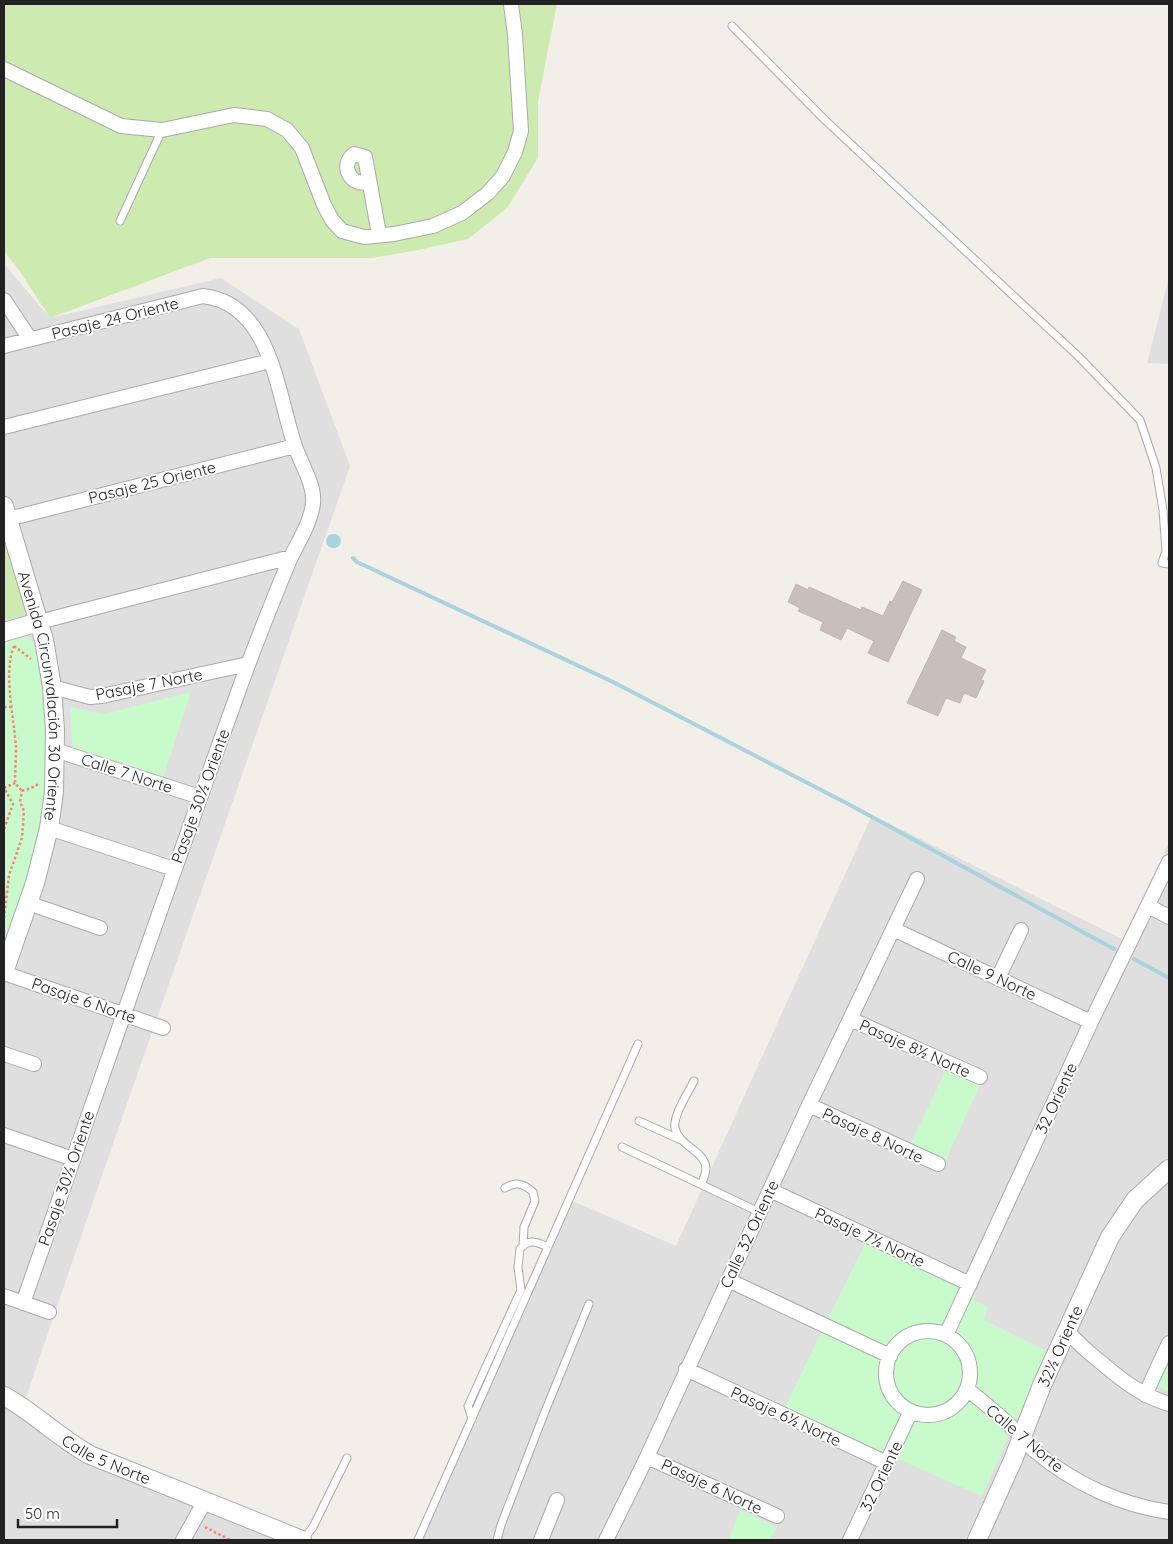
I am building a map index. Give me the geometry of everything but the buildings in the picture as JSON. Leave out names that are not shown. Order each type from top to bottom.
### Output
[{"type":"street","points":[[4,69],[120,126],[162,130],[234,115],[267,119],[287,130],[302,148],[324,205],[332,220],[342,231],[364,236],[394,234],[433,226],[462,213],[488,193],[503,176],[515,152],[521,130],[515,35],[511,4]]},
{"type":"street","points":[[369,182],[379,234]]},
{"type":"street","name":"Pasaje 24 Oriente","points":[[4,346],[203,296],[227,303]]},
{"type":"street","points":[[4,300],[30,339]]},
{"type":"street","name":"Pasaje 30½ Oriente","points":[[23,1303],[174,868],[248,664],[313,505],[313,493],[295,446],[261,336],[250,321],[227,303]]},
{"type":"street","points":[[4,426],[270,361]]},
{"type":"street","name":"Pasaje 25 Oriente","points":[[6,512],[295,446]]},
{"type":"street","name":"Avenida Circunvalación 30 Oriente","points":[[4,973],[41,864],[54,792],[55,750],[52,687],[44,640],[6,512]]},
{"type":"street","points":[[4,632],[291,557]]},
{"type":"street","name":"Pasaje 7 Norte","points":[[52,687],[90,697],[102,696],[248,664]]},
{"type":"street","name":"Calle 7 Norte","points":[[55,750],[200,797]]},
{"type":"street","points":[[49,828],[174,868]]},
{"type":"street","name":"32 Oriente","points":[[946,1335],[1091,1022],[1169,862]]},
{"type":"street","name":"Calle 32 Oriente","points":[[606,1540],[647,1457],[808,1104],[917,879]]},
{"type":"street","points":[[28,903],[100,928]]},
{"type":"street","points":[[1148,906],[1169,917]]},
{"type":"street","name":"Calle 9 Norte","points":[[893,929],[1091,1022]]},
{"type":"street","points":[[998,978],[1021,930]]},
{"type":"street","name":"Pasaje 6 Norte","points":[[4,973],[163,1028]]},
{"type":"street","name":"Pasaje 8½ Norte","points":[[850,1019],[980,1077]]},
{"type":"street","points":[[4,1054],[34,1064]]},
{"type":"street","name":"Pasaje 8 Norte","points":[[808,1104],[938,1164]]},
{"type":"street","points":[[4,1135],[74,1158]]},
{"type":"street","name":"32½ Oriente","points":[[977,1540],[1002,1486],[1066,1330],[1103,1250],[1117,1223],[1135,1200],[1169,1169]]},
{"type":"street","name":"Pasaje 7½ Norte","points":[[770,1190],[970,1284]]},
{"type":"street","points":[[728,1280],[890,1356]]},
{"type":"street","points":[[4,1296],[49,1312]]},
{"type":"street","points":[[1066,1330],[1078,1344],[1124,1382],[1145,1395],[1169,1404]]},
{"type":"street","points":[[924,1331],[946,1335],[959,1344],[967,1358],[970,1374],[967,1390],[956,1405],[939,1414],[920,1414],[911,1411],[896,1400],[890,1392],[886,1374],[890,1356],[900,1343],[913,1334],[924,1331]]},
{"type":"street","points":[[1145,1395],[1169,1343]]},
{"type":"street","name":"Pasaje 6½ Norte","points":[[686,1369],[886,1463]]},
{"type":"street","name":"Calle 7 Norte","points":[[967,1390],[1050,1462],[1098,1491],[1133,1505],[1169,1512]]},
{"type":"street","name":"Calle 5 Norte","points":[[4,1396],[90,1455],[303,1540]]},
{"type":"street","name":"32 Oriente","points":[[850,1540],[911,1411]]},
{"type":"street","name":"Pasaje 6 Norte","points":[[647,1457],[777,1516]]},
{"type":"street","points":[[541,1540],[557,1500]]},
{"type":"street","points":[[183,1540],[205,1501]]},
{"type":"lane","points":[[732,26],[825,120],[1078,356],[1140,420],[1156,468],[1163,510],[1166,551],[1162,562],[1169,564]]},
{"type":"lane","points":[[120,220],[162,130]]},
{"type":"lane","points":[[418,1540],[638,1044]]},
{"type":"lane","points":[[694,1081],[678,1112],[675,1128],[681,1140],[702,1160],[706,1169],[702,1184]]},
{"type":"lane","points":[[639,1122],[681,1140]]},
{"type":"lane","points":[[622,1147],[759,1212]]},
{"type":"lane","points":[[472,1419],[468,1406],[521,1290],[518,1267],[520,1249],[523,1246],[524,1228],[535,1201],[533,1192],[521,1184],[512,1184],[505,1188]]},
{"type":"lane","points":[[523,1246],[534,1241],[548,1247]]},
{"type":"lane","points":[[497,1540],[540,1423],[589,1304]]},
{"type":"lane","points":[[303,1540],[313,1527],[347,1458]]},
{"type":"path","points":[[22,791],[15,783],[16,749],[9,668],[14,646],[34,661]]},
{"type":"path","points":[[4,707],[12,707]]},
{"type":"path","points":[[22,791],[36,786],[41,777]]},
{"type":"path","points":[[4,828],[13,804],[4,788],[15,783]]},
{"type":"path","points":[[4,918],[9,875],[22,838],[24,811],[20,802],[22,791]]},
{"type":"path","points":[[13,804],[20,802]]},
{"type":"path","points":[[194,1521],[230,1540]]},
{"type":"shaded area","points":[[4,264],[50,318],[221,278],[299,329],[350,466],[21,1412],[86,1464],[287,1540],[4,1540]]},
{"type":"shaded area","points":[[1169,277],[1169,364],[1147,363]]},
{"type":"shaded area","points":[[872,815],[1124,940],[1169,842],[1169,1540],[417,1540],[568,1199],[676,1246]]},
{"type":"green space","points":[[4,4],[557,4],[538,101],[538,158],[507,208],[468,239],[372,258],[210,258],[50,318],[21,273],[4,251]]},
{"type":"green space","points":[[4,524],[30,614],[4,621]]},
{"type":"green space","points":[[26,636],[38,647],[45,703],[47,754],[43,817],[33,870],[4,948],[4,643]]},
{"type":"green space","points":[[191,692],[163,778],[73,753],[70,707],[104,714]]},
{"type":"green space","points":[[946,1070],[980,1085],[945,1162],[910,1145]]},
{"type":"green space","points":[[865,1243],[976,1295],[973,1300],[988,1307],[984,1320],[1047,1351],[982,1496],[784,1409]]},
{"type":"green space","points":[[1166,1365],[1169,1366],[1169,1392],[1157,1386]]},
{"type":"green space","points":[[741,1510],[777,1527],[770,1540],[728,1540]]},
{"type":"waterway","points":[[353,558],[357,562],[613,682],[852,806],[1114,949]]},
{"type":"waterway","points":[[1134,959],[1169,978]]}]
